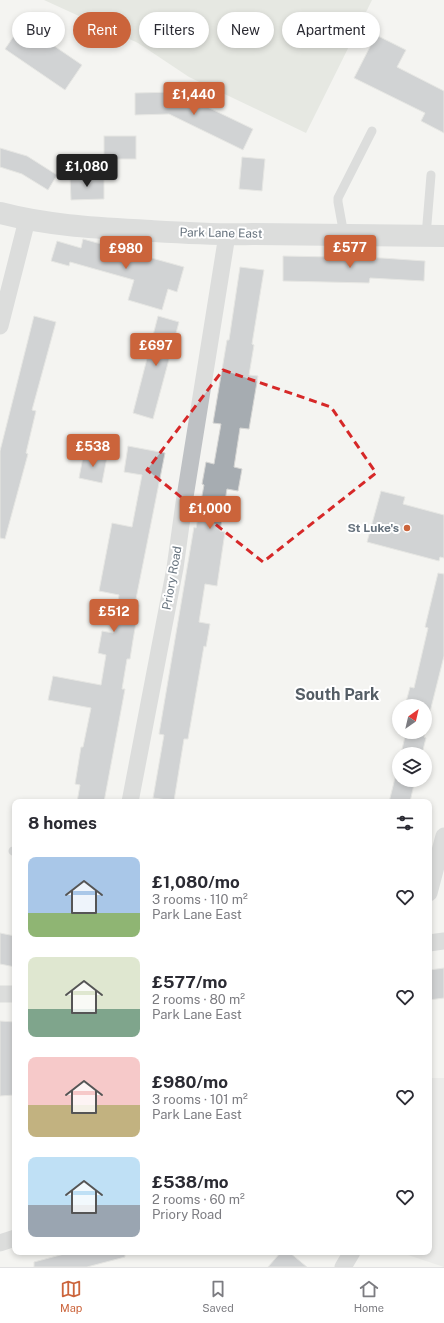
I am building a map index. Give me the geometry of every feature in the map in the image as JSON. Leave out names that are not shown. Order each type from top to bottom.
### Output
[{"type":"street","name":"Park Lane East","points":[[0,213],[27,220],[101,228],[227,235],[435,236]]},
{"type":"street","points":[[0,326],[27,220]]},
{"type":"street","name":"Priory Road","points":[[131,799],[175,568],[227,235]]},
{"type":"street","points":[[432,882],[444,836]]},
{"type":"street","points":[[432,943],[444,941]]},
{"type":"street","points":[[0,994],[12,994]]},
{"type":"street","points":[[0,1243],[12,1239]]},
{"type":"street","points":[[343,1267],[350,1255]]},
{"type":"lane","points":[[344,235],[338,198],[372,130]]},
{"type":"lane","points":[[431,176],[435,236]]},
{"type":"highlighted area","points":[[223,370],[331,407],[376,473],[263,562],[147,470]]},
{"type":"shaded area","points":[[44,0],[372,0],[366,12],[282,12],[282,48],[348,48],[306,133],[189,77],[146,48],[209,48],[209,12],[139,12],[139,44],[131,40],[131,12],[73,12],[73,13]]},
{"type":"shaded area","points":[[432,1078],[444,1078],[444,1267],[408,1255],[432,1255]]},
{"type":"building","points":[[380,37],[406,50],[397,67],[444,91],[444,133],[421,121],[425,113],[354,78],[369,48],[380,48]]},
{"type":"building","points":[[12,39],[12,48],[57,48],[82,65],[65,90],[5,49]]},
{"type":"building","points":[[176,92],[253,129],[243,150],[169,114],[135,115],[135,93]]},
{"type":"building","points":[[104,136],[136,136],[136,159],[104,159]]},
{"type":"building","points":[[0,148],[27,156],[57,175],[48,190],[22,174],[0,167]]},
{"type":"building","points":[[242,157],[265,159],[262,191],[239,189]]},
{"type":"building","points":[[70,177],[104,177],[104,199],[71,200]]},
{"type":"building","points":[[83,239],[184,267],[177,292],[168,289],[162,310],[128,300],[134,280],[70,262],[69,266],[51,261],[57,241],[81,248]]},
{"type":"building","points":[[283,256],[382,258],[425,261],[424,281],[370,278],[369,283],[283,281]]},
{"type":"building","points":[[240,267],[264,270],[252,344],[254,345],[249,375],[258,376],[249,429],[240,428],[234,467],[242,469],[238,491],[227,489],[220,531],[225,532],[217,586],[205,584],[199,622],[210,624],[206,647],[204,646],[188,739],[184,739],[174,799],[153,798],[164,735],[159,734],[194,527],[196,528],[204,485],[202,484],[206,462],[214,464],[221,424],[213,423],[227,340],[229,340]]},
{"type":"building","points":[[34,316],[56,322],[32,410],[36,411],[26,453],[28,454],[5,539],[0,538],[0,451]]},
{"type":"building","points":[[158,316],[179,322],[153,419],[133,413]]},
{"type":"building","points":[[128,446],[165,453],[135,604],[139,605],[130,659],[127,659],[122,689],[125,689],[105,799],[78,799],[80,785],[75,784],[81,747],[83,747],[91,708],[48,700],[53,676],[101,685],[106,655],[98,653],[102,631],[113,633],[119,595],[99,591],[112,523],[132,527],[142,475],[124,472]]},
{"type":"building","points":[[84,452],[107,457],[102,483],[79,478]]},
{"type":"building","name":"St Luke's","points":[[381,491],[405,497],[403,504],[444,515],[444,558],[440,557],[439,561],[367,542]]},
{"type":"building","points":[[438,573],[444,574],[444,656],[432,704],[432,699],[407,699],[410,687],[414,688],[428,628],[425,627]]},
{"type":"building","points":[[404,739],[426,739],[424,747],[403,747]]},
{"type":"building","points":[[393,787],[413,787],[411,799],[390,799]]},
{"type":"building","points":[[0,933],[12,935],[12,966],[0,964]]},
{"type":"building","points":[[444,968],[444,998],[432,1000],[432,970]]},
{"type":"building","points":[[0,1021],[12,1022],[12,1095],[0,1096]]},
{"type":"building","points":[[60,1255],[125,1255],[125,1257],[87,1267],[34,1267],[34,1262]]},
{"type":"building","points":[[278,1255],[293,1255],[307,1267],[268,1267]]},
{"type":"place","name":"St Luke's","points":[[407,528]]},
{"type":"district","name":"South Park","points":[[337,694]]}]
